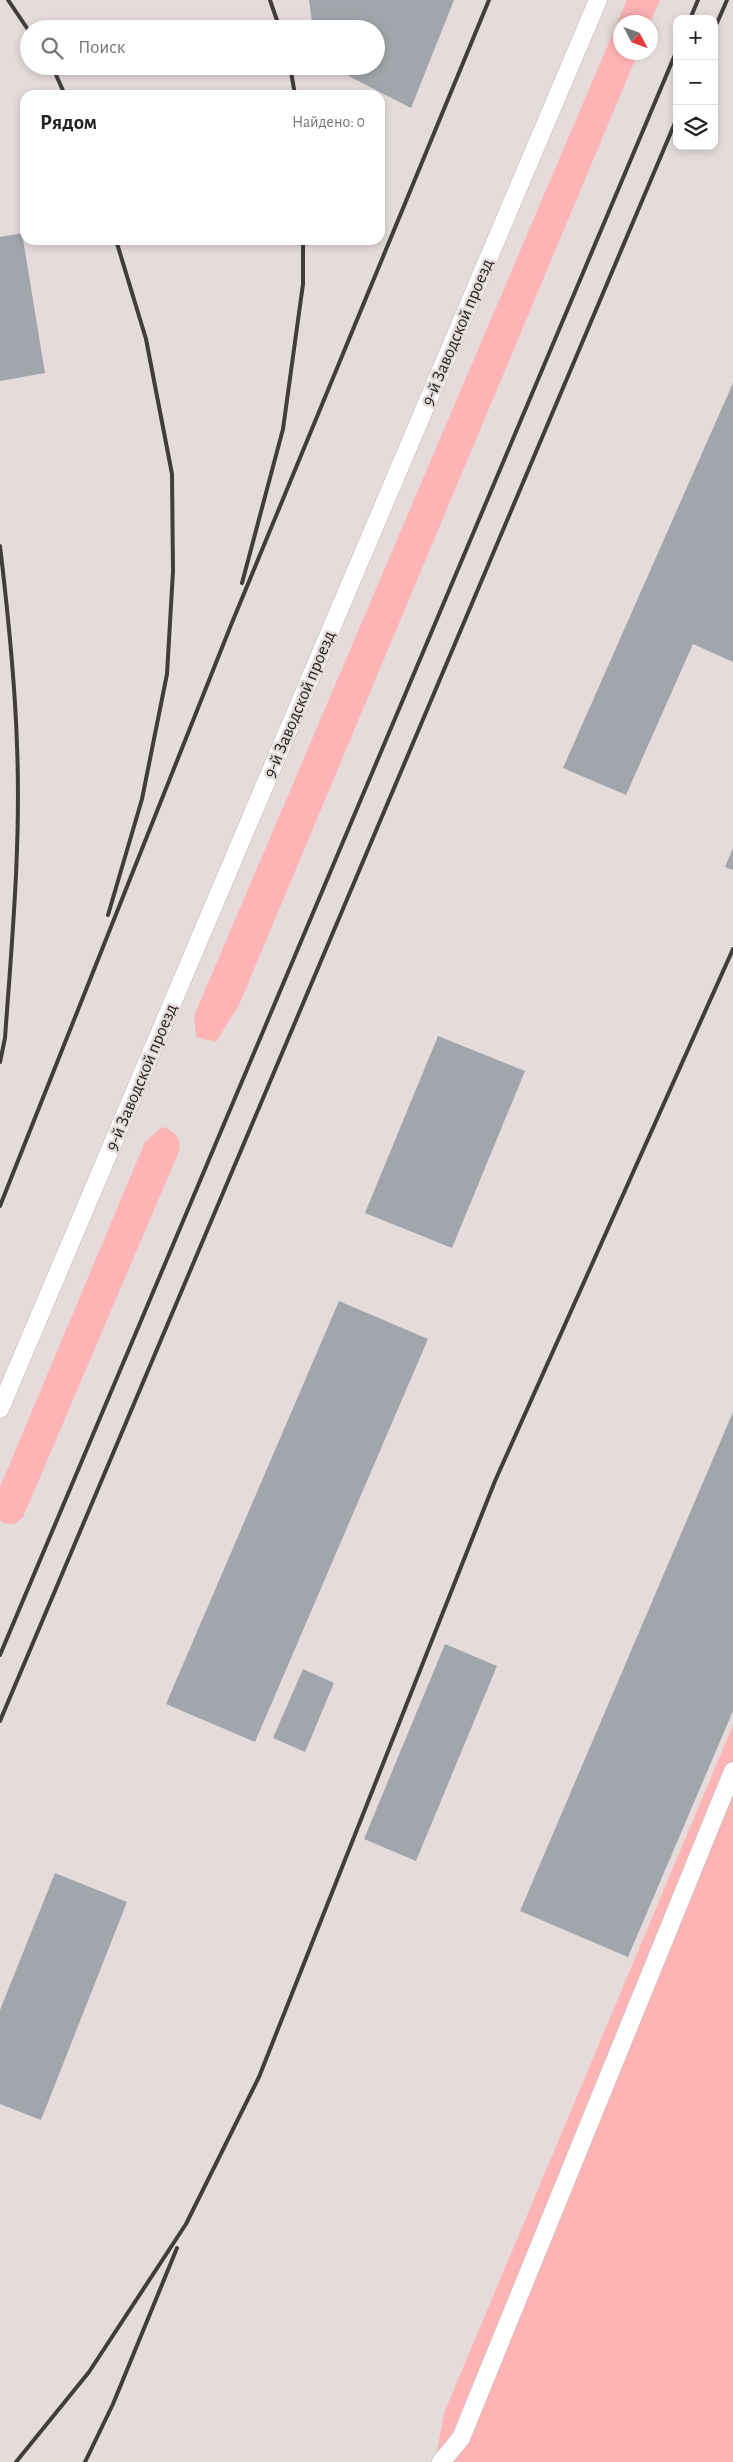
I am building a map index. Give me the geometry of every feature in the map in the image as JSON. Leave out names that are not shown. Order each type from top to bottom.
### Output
[{"type":"lane","name":"9-й Заводской проезд","points":[[0,1409],[598,0]]},
{"type":"lane","points":[[441,2462],[461,2438],[733,1772]]},
{"type":"shaded area","points":[[627,0],[660,0],[653,15],[621,15]]},
{"type":"shaded area","points":[[613,33],[613,60],[635,60],[239,1005],[216,1042],[196,1037],[194,1016]]},
{"type":"shaded area","points":[[162,1127],[176,1135],[180,1149],[23,1517],[15,1524],[4,1523],[0,1520],[0,1487],[145,1142]]},
{"type":"shaded area","points":[[733,1725],[733,2462],[435,2462],[444,2413]]},
{"type":"building","points":[[309,0],[454,0],[411,108],[385,95],[385,90],[376,90],[347,75],[385,75],[385,20],[312,20]]},
{"type":"building","points":[[20,233],[20,245],[24,245],[45,373],[0,381],[0,237]]},
{"type":"building","points":[[733,383],[733,662],[693,644],[626,795],[563,768]]},
{"type":"building","points":[[733,848],[733,870],[725,867]]},
{"type":"building","points":[[438,1036],[525,1071],[452,1248],[365,1213]]},
{"type":"building","points":[[339,1301],[428,1339],[255,1742],[166,1704]]},
{"type":"building","points":[[733,1412],[733,1711],[628,1957],[520,1911]]},
{"type":"building","points":[[445,1644],[497,1666],[416,1861],[364,1839]]},
{"type":"building","points":[[303,1669],[334,1683],[305,1752],[273,1738]]},
{"type":"building","points":[[55,1873],[127,1902],[41,2120],[0,2104],[0,2010]]},
{"type":"railway","points":[[8,0],[22,20]]},
{"type":"railway","points":[[270,0],[277,20]]},
{"type":"railway","points":[[0,1206],[231,625],[489,0]]},
{"type":"railway","points":[[692,15],[698,0]]},
{"type":"railway","points":[[718,21],[727,0]]},
{"type":"railway","points":[[0,1655],[673,59]]},
{"type":"railway","points":[[56,75],[63,90]]},
{"type":"railway","points":[[292,75],[294,90]]},
{"type":"railway","points":[[0,1721],[673,127]]},
{"type":"railway","points":[[108,915],[142,799],[167,674],[173,571],[172,474],[146,339],[118,245]]},
{"type":"railway","points":[[242,583],[283,429],[303,284],[303,245]]},
{"type":"railway","points":[[0,546],[13,671],[18,782],[13,929],[5,1038],[0,1062]]},
{"type":"railway","points":[[16,2462],[89,2372],[186,2224],[259,2077],[495,1481],[733,949]]},
{"type":"railway","points":[[85,2462],[113,2404],[177,2248]]}]
